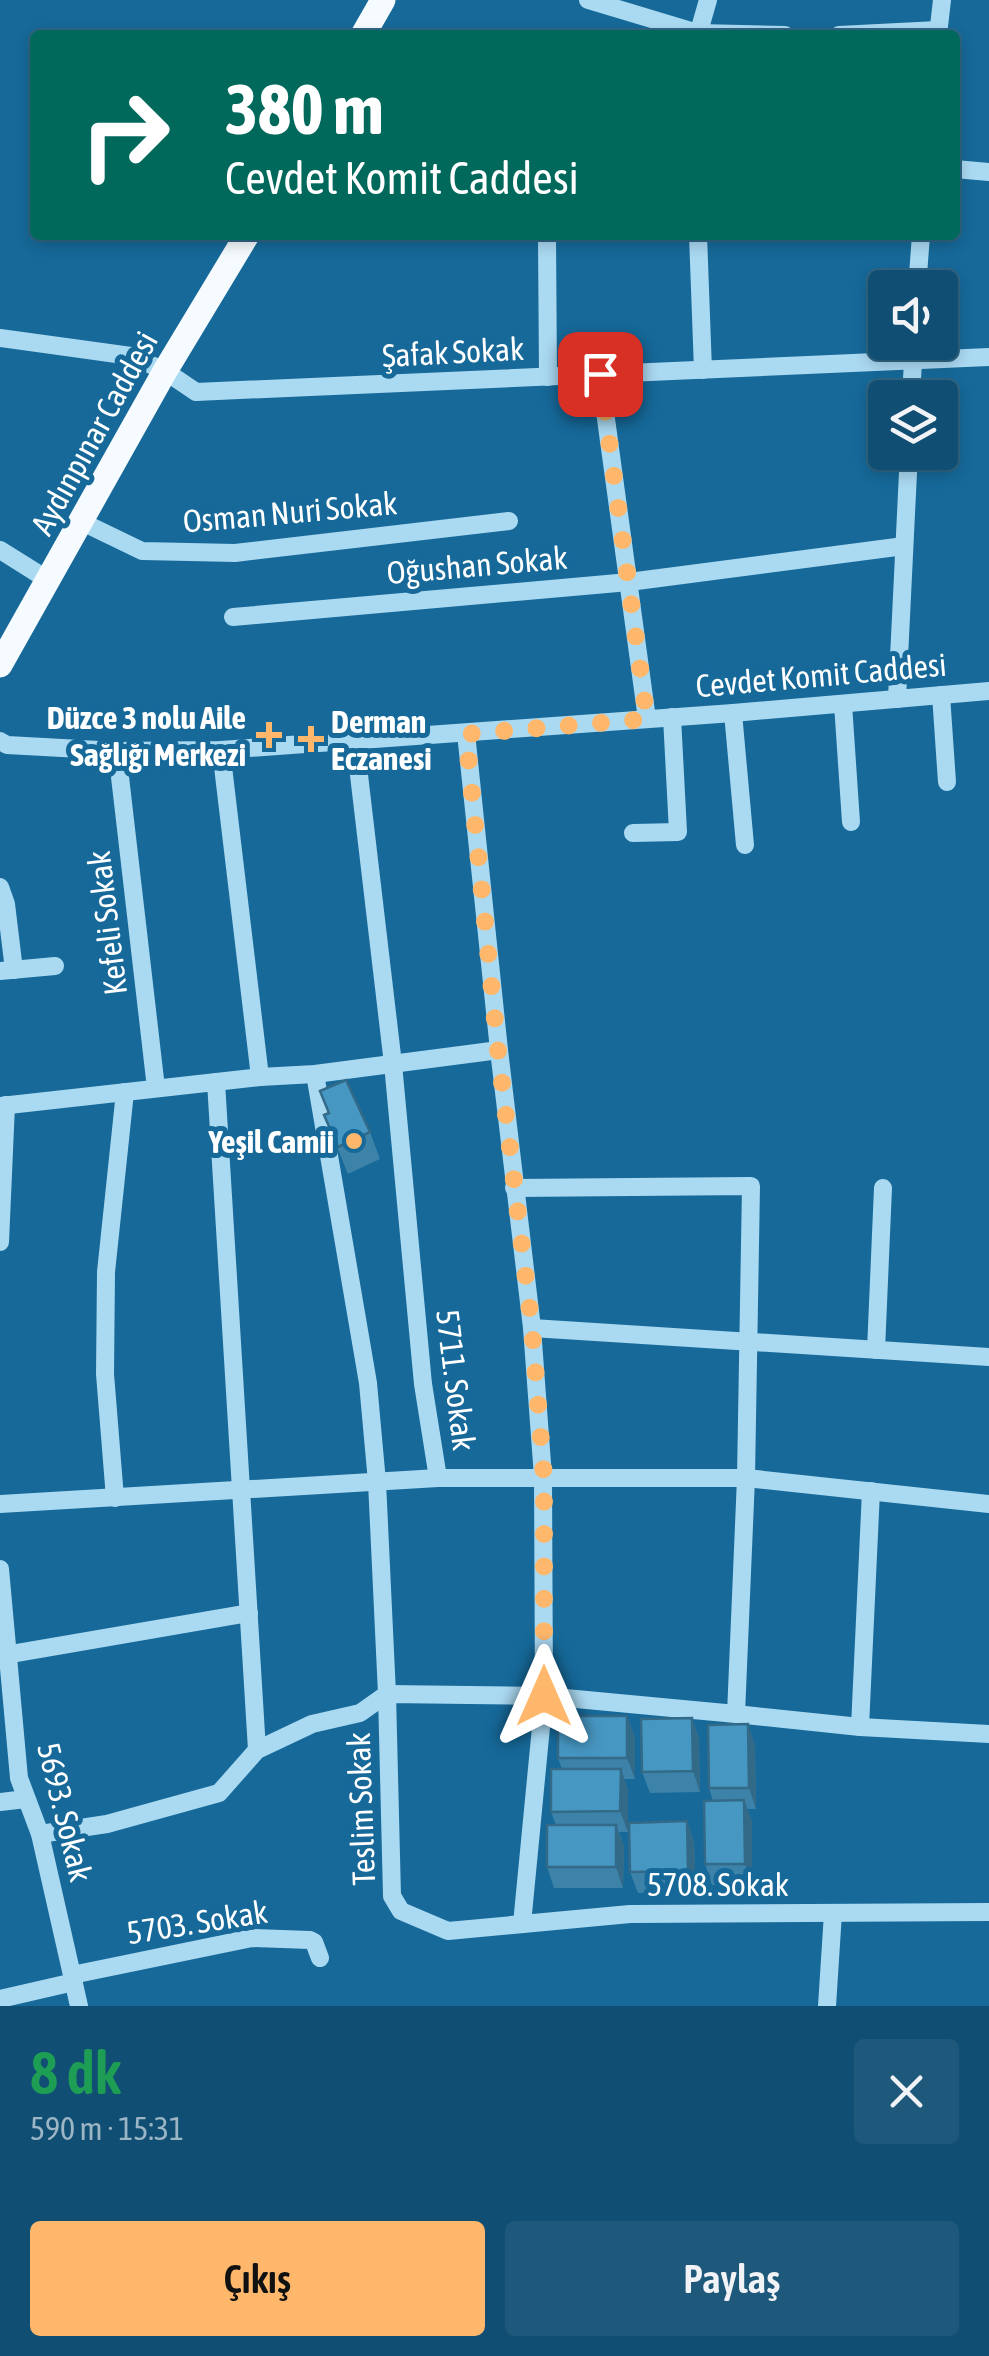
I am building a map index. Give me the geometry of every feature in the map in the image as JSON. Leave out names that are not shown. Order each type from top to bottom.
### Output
[{"type":"main road","points":[[366,30],[382,0]]},
{"type":"main road","name":"Aydınpınar Caddesi","points":[[2,656],[244,240]]},
{"type":"street","points":[[588,0],[685,30]]},
{"type":"street","points":[[699,30],[708,0]]},
{"type":"street","points":[[938,30],[942,0]]},
{"type":"street","points":[[960,170],[989,172]]},
{"type":"street","points":[[548,240],[548,377]]},
{"type":"street","points":[[698,240],[703,370]]},
{"type":"street","points":[[918,270],[920,240]]},
{"type":"street","name":"Şafak Sokak","points":[[0,338],[131,356],[196,392],[703,370],[868,355]]},
{"type":"street","name":"Şafak Sokak","points":[[958,355],[989,357]]},
{"type":"street","points":[[600,374],[647,719]]},
{"type":"street","points":[[897,699],[908,470]]},
{"type":"street","name":"Osman Nuri Sokak","points":[[82,522],[142,551],[236,554],[509,521]]},
{"type":"street","name":"Oğushan Sokak","points":[[234,617],[628,582],[904,546]]},
{"type":"street","points":[[0,550],[48,580]]},
{"type":"street","name":"Cevdet Komit Caddesi","points":[[0,741],[7,745],[118,752],[221,750],[989,691]]},
{"type":"street","points":[[942,695],[947,782]]},
{"type":"street","points":[[843,704],[851,822]]},
{"type":"street","points":[[733,713],[746,844]]},
{"type":"street","points":[[633,833],[678,832],[672,716]]},
{"type":"street","points":[[466,734],[498,1050],[532,1328],[544,1477],[544,1696],[522,1924]]},
{"type":"street","name":"5711. Sokak","points":[[355,741],[393,1064],[422,1384],[438,1478],[746,1478],[989,1504]]},
{"type":"street","points":[[221,750],[260,1077]]},
{"type":"street","name":"Kefeli Sokak","points":[[118,752],[156,1088]]},
{"type":"street","points":[[0,887],[6,904],[7,971],[55,966]]},
{"type":"street","points":[[0,1242],[3,1106],[315,1074],[498,1050]]},
{"type":"street","points":[[40,1834],[108,1824],[218,1793],[257,1750],[312,1724],[360,1714],[387,1694],[378,1482],[368,1383],[315,1074]]},
{"type":"street","points":[[216,1082],[257,1750]]},
{"type":"street","points":[[115,1498],[105,1374],[106,1272],[125,1092]]},
{"type":"street","points":[[514,1188],[751,1186],[750,1342],[736,1714]]},
{"type":"street","points":[[876,1350],[883,1188]]},
{"type":"street","points":[[532,1328],[989,1356]]},
{"type":"street","points":[[0,1504],[438,1478]]},
{"type":"street","points":[[860,1727],[871,1491]]},
{"type":"street","name":"5693. Sokak","points":[[0,1569],[4,1656],[20,1778],[40,1834],[79,2006]]},
{"type":"street","points":[[4,1656],[249,1613]]},
{"type":"street","name":"Teslim Sokak","points":[[448,1931],[401,1911],[392,1896],[387,1694],[544,1696],[860,1727],[989,1734]]},
{"type":"street","points":[[0,1802],[26,1799]]},
{"type":"street","name":"5708. Sokak","points":[[448,1931],[630,1914],[989,1912]]},
{"type":"street","points":[[827,2006],[833,1913]]},
{"type":"street","name":"5703. Sokak","points":[[73,1979],[252,1938],[310,1940],[320,1958]]},
{"type":"street","points":[[0,1999],[73,1979]]},
{"type":"building","points":[[346,1080],[370,1132],[338,1147],[324,1115],[329,1113],[320,1091]]},
{"type":"building","points":[[558,1716],[627,1716],[627,1758],[558,1758]]},
{"type":"building","points":[[692,1718],[693,1771],[642,1772],[641,1719]]},
{"type":"building","points":[[748,1724],[749,1788],[709,1788],[708,1725]]},
{"type":"building","points":[[551,1769],[621,1769],[620,1811],[551,1812]]},
{"type":"building","points":[[744,1800],[745,1864],[705,1864],[704,1801]]},
{"type":"building","points":[[687,1821],[688,1871],[630,1872],[629,1823]]},
{"type":"building","points":[[547,1825],[616,1825],[616,1867],[547,1867]]},
{"type":"place","name":"Düzce 3 nolu Aile Sağlığı Merkezi","points":[[269,735]]},
{"type":"place","name":"Derman Eczanesi","points":[[311,739]]},
{"type":"place","name":"Yeşil Camii","points":[[354,1141]]},
{"type":"route","points":[[544,1696],[544,1477],[532,1328],[498,1050],[466,734],[647,719],[600,374]]}]
